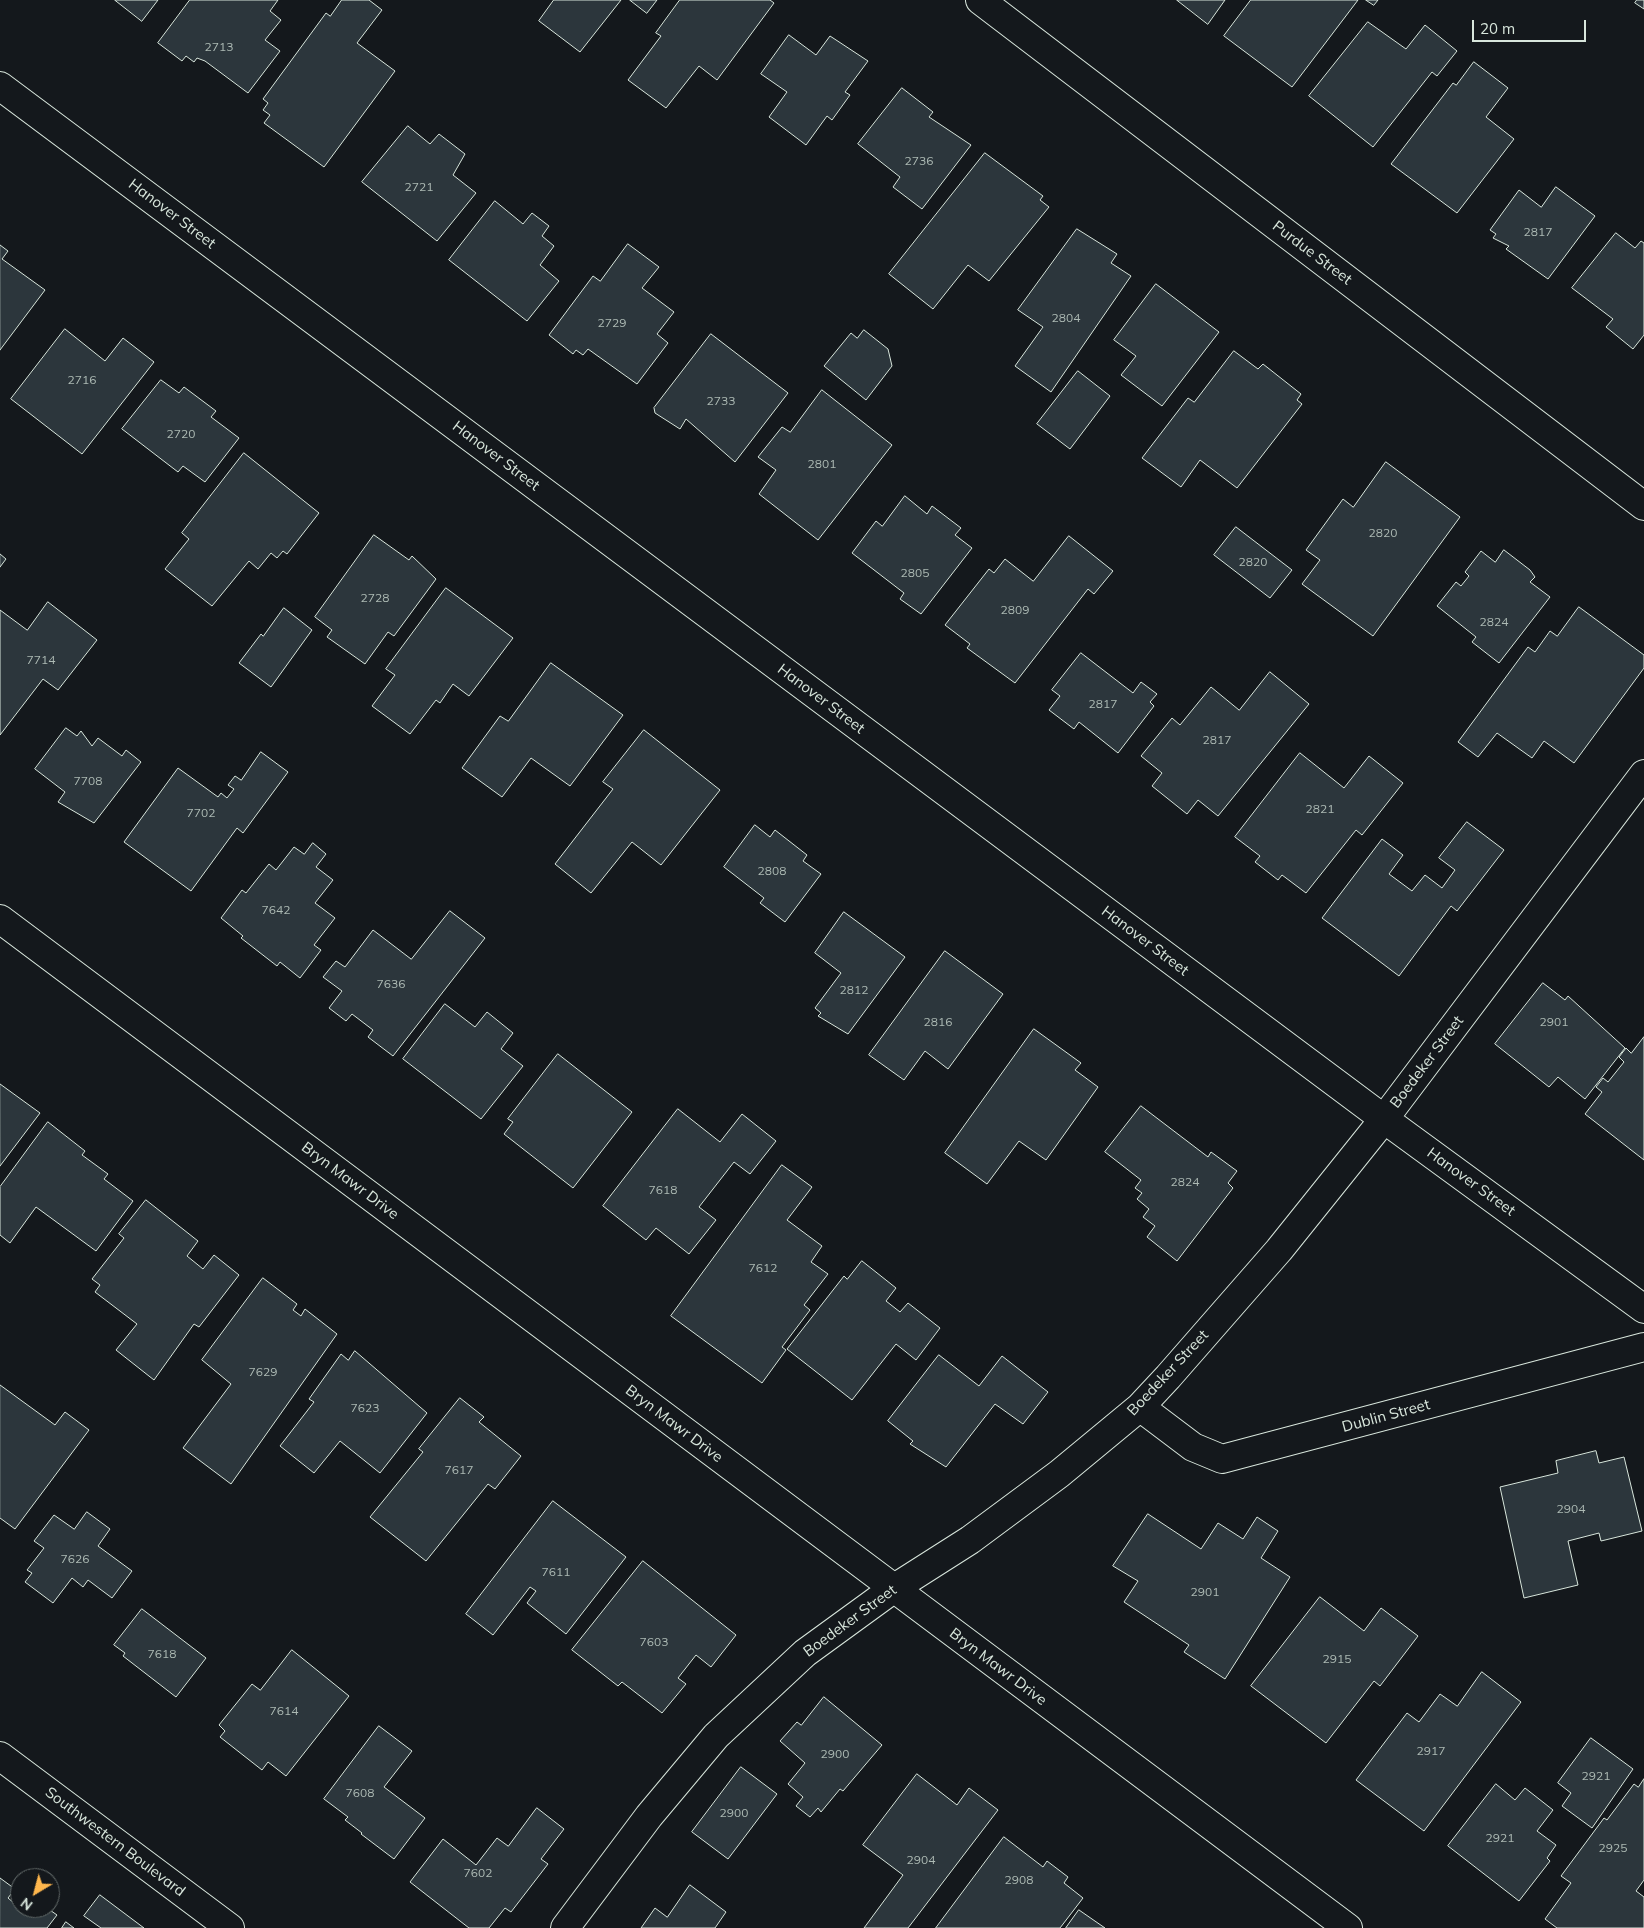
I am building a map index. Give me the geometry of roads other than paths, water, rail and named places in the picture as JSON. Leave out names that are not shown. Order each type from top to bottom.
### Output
[{"type":"street","name":"Purdue Street","points":[[980,0],[1644,506]]},
{"type":"street","name":"Hanover Street","points":[[0,86],[1384,1119],[1644,1309]]},
{"type":"street","name":"Boedeker Street","points":[[564,1928],[649,1816],[716,1736],[805,1653],[893,1588],[970,1540],[1059,1474],[1140,1406],[1168,1377],[1279,1250],[1384,1119],[1644,774]]},
{"type":"street","name":"Bryn Mawr Drive","points":[[0,919],[1348,1928]]},
{"type":"street","name":"Dublin Street","points":[[1140,1406],[1193,1447],[1222,1459],[1644,1347]]},
{"type":"street","name":"Southwestern Boulevard","points":[[0,1756],[230,1928]]}]
